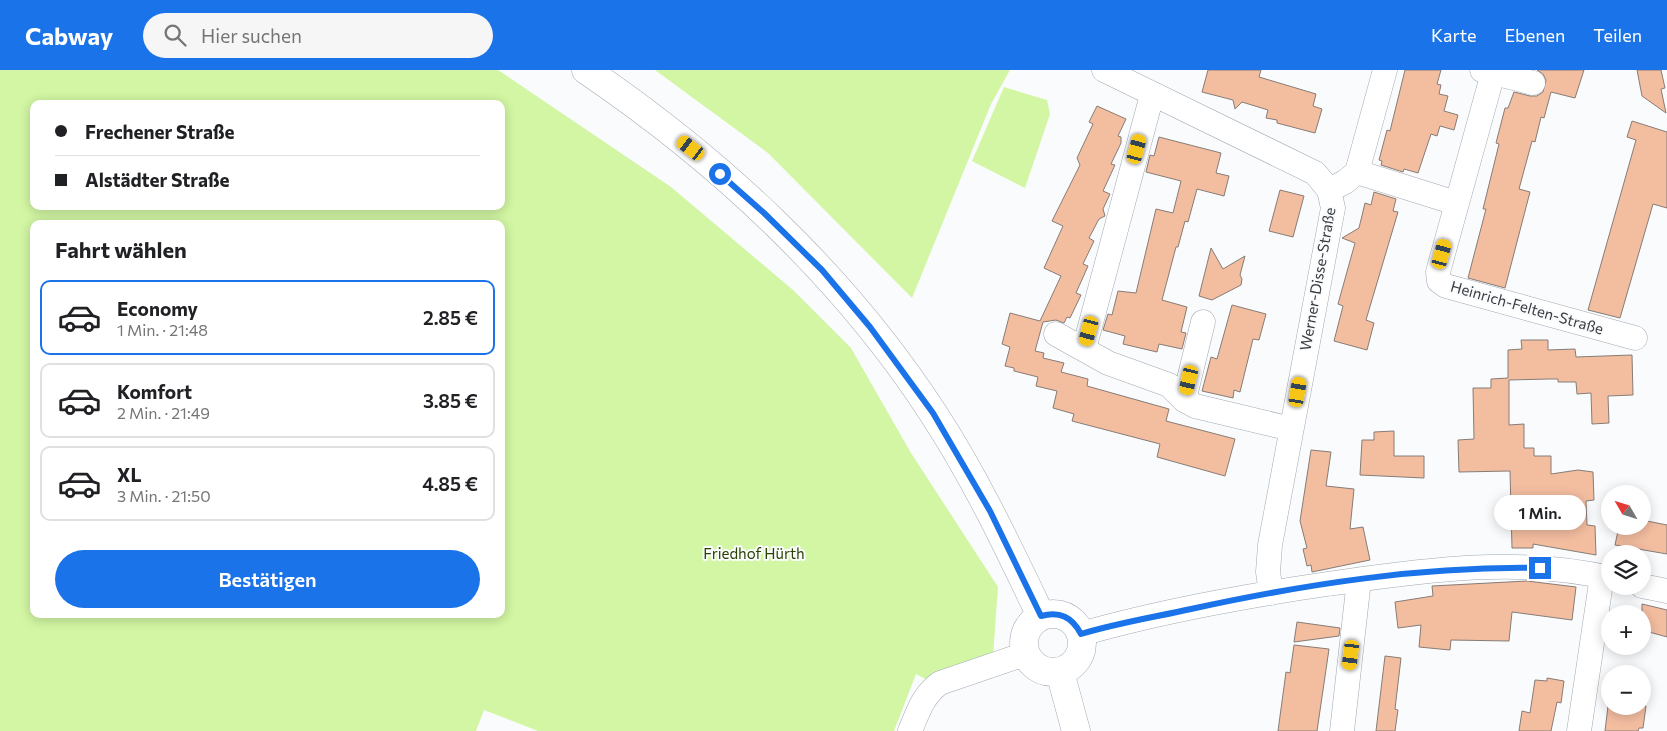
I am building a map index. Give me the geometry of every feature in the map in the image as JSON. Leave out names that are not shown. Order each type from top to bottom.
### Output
[{"type":"main road","points":[[586,70],[691,148],[764,213],[822,270],[864,320],[933,413],[990,511],[1041,616]]},
{"type":"main road","points":[[1051,614],[1069,619],[1081,634],[1080,653],[1076,662],[1060,672],[1051,673],[1035,667],[1025,654],[1023,642],[1026,631],[1032,622],[1041,616],[1051,614]]},
{"type":"main road","points":[[1060,672],[1076,731]]},
{"type":"street","name":"Werner-Disse-Straße","points":[[1104,70],[1315,173],[1329,190],[1333,208],[1270,545],[1268,572],[1270,593]]},
{"type":"street","points":[[1329,190],[1345,182],[1357,172],[1385,70]]},
{"type":"street","name":"Heinrich-Felten-Straße","points":[[1533,83],[1488,71],[1438,272],[1439,281],[1446,286],[1635,338]]},
{"type":"street","points":[[1084,349],[1152,95]]},
{"type":"street","points":[[1357,172],[1456,203]]},
{"type":"street","points":[[1184,400],[1202,322]]},
{"type":"street","points":[[1056,334],[1108,362],[1168,385],[1184,400],[1195,406],[1291,429]]},
{"type":"street","points":[[1081,634],[1270,593],[1426,571],[1491,567],[1540,568],[1601,576]]},
{"type":"street","points":[[1342,731],[1360,580]]},
{"type":"street","points":[[1651,588],[1667,592]]},
{"type":"street","points":[[1579,731],[1603,595]]},
{"type":"street","points":[[910,731],[923,700],[940,683],[1025,654]]},
{"type":"green space","name":"Friedhof Hürth","points":[[0,70],[498,70],[671,187],[793,290],[851,348],[911,453],[998,587],[993,656],[927,680],[916,674],[894,731],[538,731],[484,710],[476,731],[0,731]]},
{"type":"green space","points":[[655,70],[1010,70],[991,104],[912,298],[768,153]]},
{"type":"green space","points":[[1004,87],[1047,100],[1050,114],[1025,188],[972,161]]},
{"type":"building","points":[[1208,70],[1261,70],[1259,77],[1316,94],[1313,106],[1322,109],[1315,133],[1277,123],[1277,120],[1266,118],[1268,110],[1242,102],[1235,109],[1233,100],[1202,92]]},
{"type":"building","points":[[1405,70],[1441,70],[1437,84],[1441,85],[1439,94],[1448,96],[1444,111],[1458,115],[1454,130],[1440,126],[1437,136],[1431,134],[1418,173],[1404,169],[1403,172],[1381,165],[1382,161],[1379,160],[1387,130],[1390,131]]},
{"type":"building","points":[[1537,70],[1584,70],[1575,98],[1551,92],[1544,118],[1541,117],[1535,142],[1532,141],[1519,189],[1530,192],[1505,288],[1468,278],[1486,209],[1483,209],[1499,144],[1496,143],[1505,108],[1508,108],[1514,92],[1537,96],[1543,92],[1546,80],[1543,74]]},
{"type":"building","points":[[1637,70],[1661,70],[1665,88],[1661,89],[1666,113],[1642,96]]},
{"type":"building","points":[[1097,106],[1126,119],[1118,136],[1121,137],[1121,143],[1111,164],[1115,165],[1103,191],[1110,194],[1103,209],[1105,216],[1099,219],[1089,238],[1094,241],[1083,264],[1088,266],[1076,293],[1081,295],[1070,318],[1067,317],[1064,323],[1056,320],[1043,322],[1035,351],[1044,353],[1043,358],[1064,363],[1061,372],[1088,379],[1087,386],[1169,409],[1166,421],[1235,439],[1225,476],[1157,457],[1160,444],[1072,421],[1074,414],[1053,408],[1057,391],[1036,386],[1038,377],[1014,371],[1014,368],[1005,366],[1010,347],[1002,344],[1010,313],[1040,321],[1061,276],[1044,268],[1063,226],[1052,221],[1080,165],[1077,158],[1093,124],[1089,122]]},
{"type":"building","points":[[1632,121],[1667,132],[1667,208],[1653,204],[1620,318],[1588,310],[1636,140],[1627,137]]},
{"type":"building","points":[[1159,137],[1221,153],[1216,173],[1229,176],[1224,196],[1197,189],[1188,222],[1185,221],[1178,247],[1176,247],[1162,300],[1187,307],[1181,332],[1186,333],[1182,349],[1159,344],[1157,352],[1123,344],[1125,336],[1103,330],[1108,314],[1112,315],[1118,291],[1136,293],[1156,209],[1173,213],[1181,181],[1146,172],[1150,155],[1154,156]]},
{"type":"building","points":[[1280,190],[1304,196],[1293,237],[1269,231]]},
{"type":"building","points":[[1374,192],[1396,199],[1393,211],[1398,212],[1366,320],[1374,323],[1367,350],[1334,341],[1343,306],[1338,304],[1355,243],[1342,238],[1359,228],[1365,203],[1371,205]]},
{"type":"building","points":[[1211,248],[1223,269],[1245,256],[1240,275],[1242,279],[1241,285],[1212,300],[1199,296]]},
{"type":"building","points":[[1232,305],[1266,314],[1259,340],[1253,339],[1240,392],[1234,390],[1233,398],[1202,391],[1211,357],[1217,359]]},
{"type":"building","points":[[1521,340],[1548,340],[1548,350],[1575,349],[1576,357],[1632,355],[1633,395],[1608,396],[1609,423],[1592,424],[1591,393],[1577,394],[1576,382],[1558,382],[1558,379],[1509,380],[1509,425],[1524,424],[1524,448],[1534,448],[1534,456],[1551,456],[1551,474],[1578,470],[1593,472],[1594,500],[1586,501],[1587,525],[1595,526],[1596,555],[1533,544],[1533,548],[1512,548],[1510,471],[1459,472],[1458,440],[1474,439],[1473,388],[1491,388],[1491,379],[1508,378],[1508,350],[1522,349]]},
{"type":"building","points":[[1394,431],[1394,456],[1424,456],[1424,478],[1360,475],[1362,440],[1374,440],[1374,432]]},
{"type":"building","points":[[1311,450],[1331,452],[1326,486],[1354,489],[1350,529],[1363,527],[1370,560],[1312,572],[1311,565],[1307,566],[1303,549],[1307,548],[1300,521]]},
{"type":"building","points":[[1651,522],[1667,525],[1667,554],[1651,551],[1651,545],[1615,545],[1617,535],[1651,535]]},
{"type":"building","points":[[1527,581],[1576,587],[1572,620],[1512,612],[1509,641],[1451,640],[1450,650],[1419,647],[1421,625],[1398,628],[1395,602],[1433,596],[1432,586]]},
{"type":"building","points":[[1651,606],[1667,610],[1667,637],[1651,633]]},
{"type":"building","points":[[1297,622],[1340,628],[1339,636],[1294,642]]},
{"type":"building","points":[[1294,645],[1329,649],[1317,731],[1278,731],[1286,672],[1290,673]]},
{"type":"building","points":[[1385,656],[1401,658],[1395,709],[1398,710],[1395,731],[1376,731]]},
{"type":"building","points":[[1547,678],[1564,681],[1561,703],[1557,702],[1551,731],[1519,731],[1522,711],[1530,713],[1535,680],[1547,681]]},
{"type":"building","points":[[1607,715],[1645,715],[1643,728],[1639,728],[1638,731],[1605,731]]},
{"type":"route","points":[[720,174],[764,213],[822,270],[870,327],[933,413],[990,511],[1041,616],[1060,614],[1076,625],[1081,634],[1228,600],[1342,582],[1426,571],[1491,567],[1540,568]]}]
